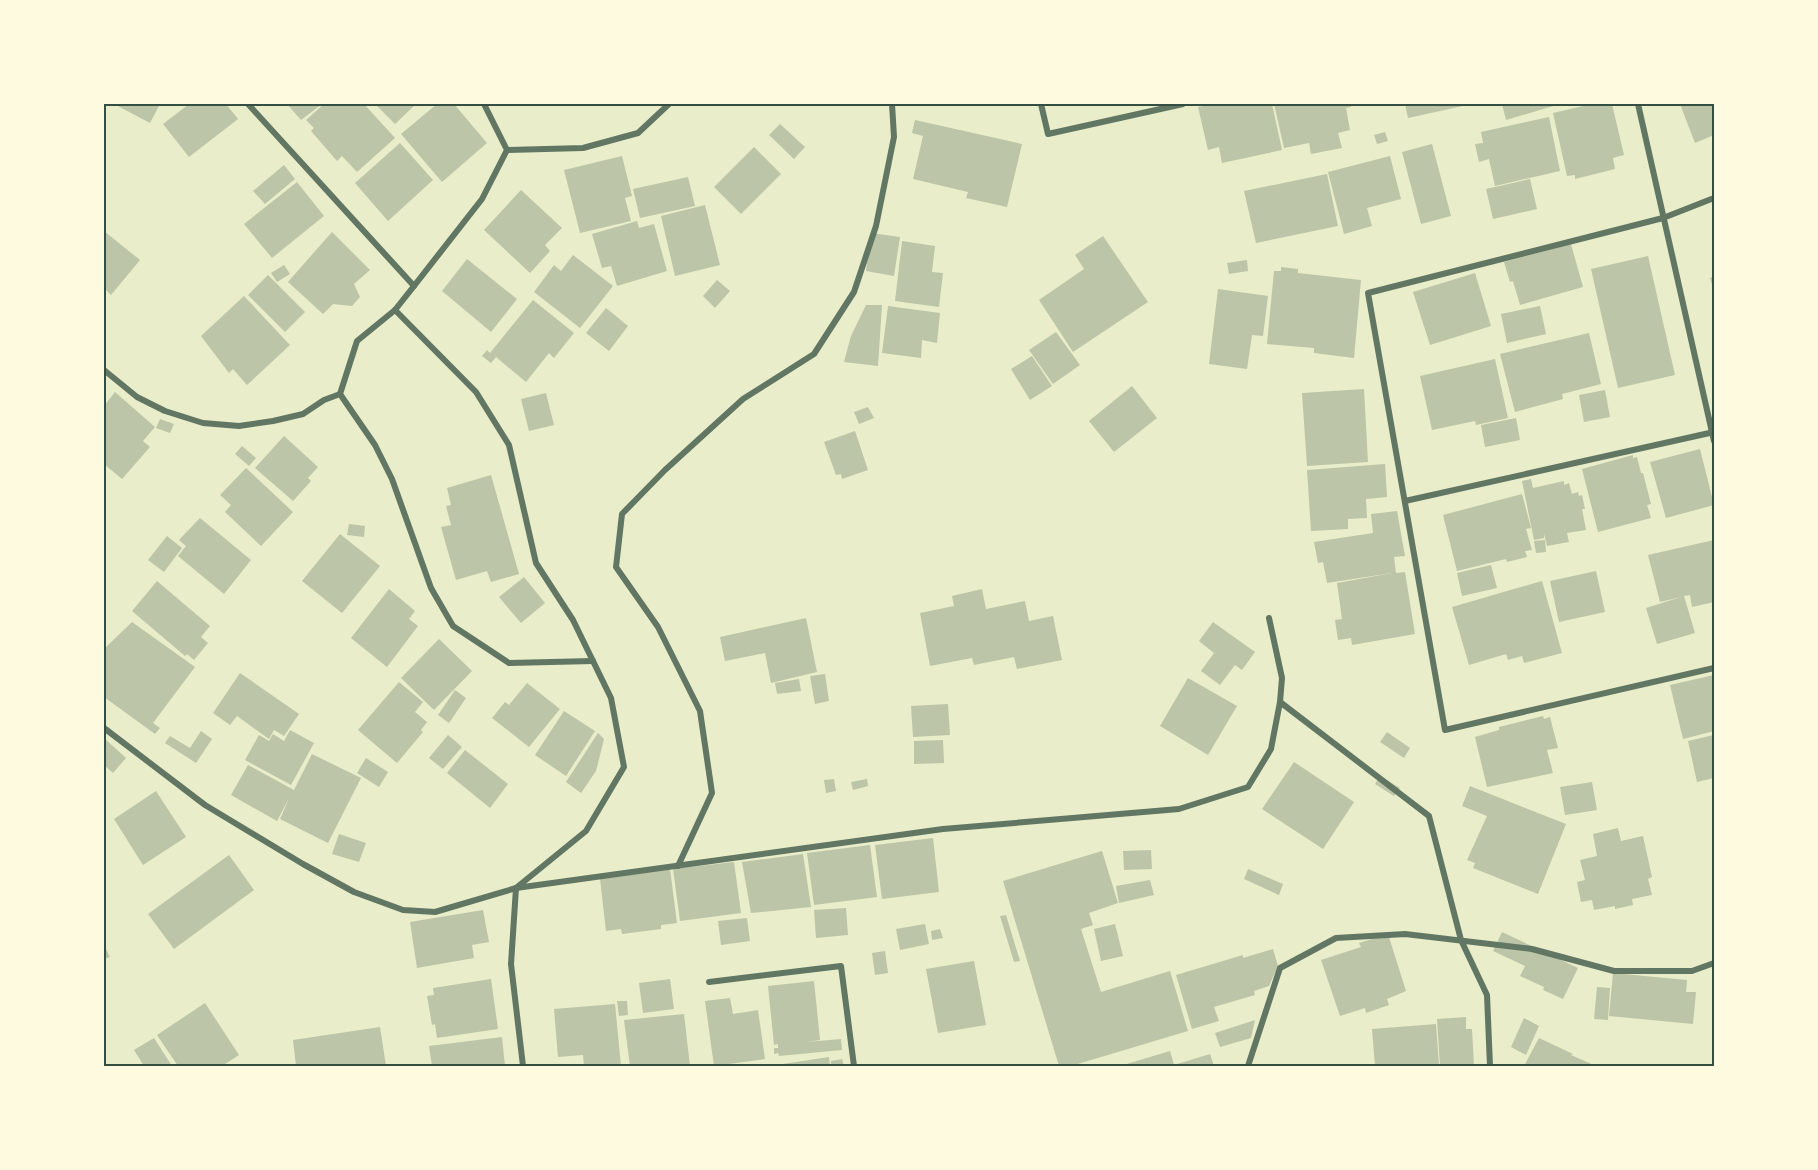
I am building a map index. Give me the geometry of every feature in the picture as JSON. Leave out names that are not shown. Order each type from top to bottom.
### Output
[{"type":"street","points":[[248,104],[414,286]]},
{"type":"street","points":[[484,104],[507,150]]},
{"type":"street","points":[[507,150],[583,148],[638,133],[669,104]]},
{"type":"street","points":[[678,866],[712,793],[700,711],[658,627],[616,567],[622,514],[665,470],[743,399],[814,354],[820,345],[854,292],[876,226],[894,137],[892,104]]},
{"type":"street","points":[[1041,104],[1048,134],[1183,104]]},
{"type":"street","points":[[1638,104],[1714,441]]},
{"type":"street","points":[[340,394],[357,341],[395,310],[414,286],[482,199],[507,150]]},
{"type":"street","points":[[1714,198],[1663,218],[1368,293],[1446,730],[1714,668]]},
{"type":"street","points":[[395,310],[476,392],[509,445],[536,563],[573,620],[611,698],[624,767],[586,831],[516,888],[511,964],[523,1066]]},
{"type":"street","points":[[104,370],[137,397],[165,411],[203,423],[239,426],[273,421],[303,414],[324,400],[340,394]]},
{"type":"street","points":[[340,394],[375,445],[392,479],[431,588],[453,626],[509,663],[593,661]]},
{"type":"street","points":[[1405,501],[1714,433]]},
{"type":"street","points":[[104,728],[205,805],[303,864],[354,892],[403,910],[435,912],[516,888],[943,829],[1179,809],[1248,787],[1271,749],[1280,702],[1282,678],[1269,618]]},
{"type":"street","points":[[1280,702],[1429,816],[1461,940],[1487,995],[1490,1066]]},
{"type":"street","points":[[1248,1066],[1280,968],[1336,938],[1405,934],[1461,940],[1532,949],[1614,971],[1692,971],[1714,963]]},
{"type":"street","points":[[709,982],[841,966],[854,1066]]},
{"type":"building","points":[[114,104],[160,104],[150,123]]},
{"type":"building","points":[[189,104],[226,104],[238,119],[189,157],[163,124]]},
{"type":"building","points":[[287,104],[322,104],[301,120]]},
{"type":"building","points":[[324,104],[364,104],[395,138],[357,172],[342,156],[337,161],[311,131],[314,128],[306,120]]},
{"type":"building","points":[[375,104],[416,104],[395,124]]},
{"type":"building","points":[[437,104],[454,104],[487,143],[442,182],[401,134]]},
{"type":"building","points":[[1214,104],[1272,104],[1282,150],[1222,163],[1219,147],[1208,150],[1198,107]]},
{"type":"building","points":[[1274,104],[1351,104],[1351,107],[1346,108],[1350,130],[1338,133],[1342,148],[1311,154],[1309,143],[1284,148]]},
{"type":"building","points":[[1405,104],[1472,104],[1408,118]]},
{"type":"building","points":[[1502,104],[1560,104],[1506,120]]},
{"type":"building","points":[[1592,104],[1612,104],[1624,155],[1613,158],[1615,169],[1575,179],[1575,175],[1567,176],[1553,113]]},
{"type":"building","points":[[1680,104],[1714,104],[1714,135],[1695,143]]},
{"type":"building","points":[[1549,117],[1560,171],[1495,186],[1489,159],[1479,162],[1475,144],[1483,143],[1481,132]]},
{"type":"building","points":[[915,120],[1022,144],[1007,207],[966,198],[968,192],[913,179],[923,136],[912,133]]},
{"type":"building","points":[[780,124],[805,147],[794,159],[769,135]]},
{"type":"building","points":[[1385,132],[1388,141],[1377,144],[1374,135]]},
{"type":"building","points":[[400,143],[433,180],[388,221],[355,183]]},
{"type":"building","points":[[1432,144],[1451,216],[1421,224],[1402,152]]},
{"type":"building","points":[[754,147],[781,174],[741,214],[714,187]]},
{"type":"building","points":[[622,156],[632,196],[625,198],[631,221],[580,233],[564,170]]},
{"type":"building","points":[[1390,156],[1401,199],[1367,208],[1372,226],[1344,234],[1328,172]]},
{"type":"building","points":[[284,165],[295,179],[265,204],[253,191]]},
{"type":"building","points":[[1327,174],[1338,226],[1256,243],[1244,191]]},
{"type":"building","points":[[688,177],[695,206],[640,218],[633,189]]},
{"type":"building","points":[[1530,179],[1537,209],[1493,219],[1486,189]]},
{"type":"building","points":[[297,182],[324,216],[272,258],[244,224]]},
{"type":"building","points":[[521,190],[562,228],[545,245],[550,251],[530,273],[484,230]]},
{"type":"building","points":[[705,205],[720,265],[675,276],[661,216]]},
{"type":"building","points":[[637,221],[639,228],[654,224],[667,271],[617,286],[611,266],[602,268],[592,234]]},
{"type":"building","points":[[104,231],[140,260],[111,295],[104,288]]},
{"type":"building","points":[[332,232],[370,270],[354,284],[360,297],[352,306],[333,304],[323,314],[288,282]]},
{"type":"building","points":[[871,233],[900,237],[894,276],[866,271]]},
{"type":"building","points":[[1103,236],[1148,302],[1073,352],[1039,300],[1084,269],[1075,255]]},
{"type":"building","points":[[902,241],[935,246],[932,272],[943,273],[939,307],[895,301]]},
{"type":"building","points":[[1571,244],[1583,287],[1520,305],[1513,281],[1510,282],[1504,262]]},
{"type":"building","points":[[573,255],[613,286],[580,328],[534,292],[554,265],[561,271]]},
{"type":"building","points":[[1648,256],[1675,375],[1618,388],[1591,269]]},
{"type":"building","points":[[467,259],[517,299],[491,332],[442,291]]},
{"type":"building","points":[[1247,260],[1248,271],[1229,274],[1227,263]]},
{"type":"building","points":[[284,265],[290,274],[277,282],[271,273]]},
{"type":"building","points":[[1281,267],[1298,269],[1298,273],[1361,280],[1354,358],[1314,353],[1314,348],[1267,344],[1274,271],[1281,271]]},
{"type":"building","points":[[1475,273],[1491,326],[1430,345],[1413,292]]},
{"type":"building","points":[[268,275],[305,312],[285,332],[248,295]]},
{"type":"building","points":[[1714,276],[1714,291],[1710,278]]},
{"type":"building","points":[[717,280],[730,291],[715,308],[703,296]]},
{"type":"building","points":[[1218,289],[1268,296],[1263,336],[1252,335],[1247,369],[1209,364]]},
{"type":"building","points":[[244,296],[290,345],[247,385],[233,369],[229,373],[201,336]]},
{"type":"building","points":[[533,300],[574,333],[554,358],[549,353],[526,382],[496,357],[491,363],[482,356],[487,350],[490,353]]},
{"type":"building","points":[[866,305],[882,305],[878,366],[844,362],[851,336]]},
{"type":"building","points":[[888,306],[940,313],[937,343],[922,340],[921,358],[882,353]]},
{"type":"building","points":[[1540,306],[1546,334],[1507,343],[1501,314]]},
{"type":"building","points":[[606,308],[628,326],[609,351],[586,333]]},
{"type":"building","points":[[1056,332],[1080,365],[1053,384],[1029,350]]},
{"type":"building","points":[[1589,333],[1601,384],[1562,394],[1563,399],[1515,412],[1500,354]]},
{"type":"building","points":[[1032,356],[1052,386],[1030,400],[1011,369]]},
{"type":"building","points":[[1495,359],[1508,418],[1476,425],[1475,421],[1432,430],[1420,376]]},
{"type":"building","points":[[1132,386],[1157,418],[1114,452],[1089,421]]},
{"type":"building","points":[[1364,389],[1368,462],[1307,466],[1302,393]]},
{"type":"building","points":[[1605,390],[1610,417],[1584,422],[1579,395]]},
{"type":"building","points":[[115,392],[155,427],[143,441],[150,447],[122,479],[104,464],[104,406]]},
{"type":"building","points":[[546,393],[554,425],[529,431],[521,399]]},
{"type":"building","points":[[868,407],[874,418],[859,424],[854,412]]},
{"type":"building","points":[[1516,418],[1520,440],[1485,447],[1481,425]]},
{"type":"building","points":[[160,419],[174,424],[170,433],[156,428]]},
{"type":"building","points":[[855,431],[868,470],[842,479],[841,474],[836,475],[824,442]]},
{"type":"building","points":[[284,436],[318,467],[308,478],[311,481],[293,501],[255,468]]},
{"type":"building","points":[[242,446],[256,458],[249,466],[235,454]]},
{"type":"building","points":[[1700,449],[1714,505],[1666,518],[1650,462]]},
{"type":"building","points":[[1633,455],[1633,458],[1637,457],[1641,473],[1643,473],[1651,504],[1647,505],[1651,518],[1598,532],[1582,469]]},
{"type":"building","points":[[1385,464],[1387,497],[1366,499],[1367,518],[1348,519],[1348,529],[1311,531],[1307,470]]},
{"type":"building","points":[[246,468],[293,512],[261,546],[225,512],[231,505],[220,495]]},
{"type":"building","points":[[491,475],[519,574],[491,582],[487,571],[456,580],[441,527],[451,525],[446,506],[451,505],[447,488]]},
{"type":"building","points":[[1531,479],[1533,488],[1564,481],[1564,485],[1569,483],[1572,494],[1578,492],[1579,496],[1582,495],[1586,530],[1567,533],[1569,542],[1547,546],[1544,534],[1544,538],[1534,540],[1522,481]]},
{"type":"building","points":[[1522,494],[1531,528],[1526,529],[1532,550],[1525,551],[1527,557],[1507,562],[1506,559],[1457,571],[1443,515]]},
{"type":"building","points":[[1397,511],[1405,556],[1394,557],[1396,573],[1405,572],[1415,634],[1352,645],[1351,638],[1338,640],[1335,620],[1342,619],[1337,583],[1392,573],[1327,583],[1323,562],[1318,563],[1314,542],[1373,533],[1371,514]]},
{"type":"building","points":[[200,518],[251,560],[224,594],[178,556],[186,546],[179,540]]},
{"type":"building","points":[[349,524],[365,526],[364,537],[347,535]]},
{"type":"building","points":[[340,534],[380,566],[342,613],[302,581]]},
{"type":"building","points":[[167,536],[182,548],[164,572],[148,560]]},
{"type":"building","points":[[1545,540],[1546,552],[1536,553],[1534,541]]},
{"type":"building","points":[[1714,540],[1714,602],[1692,607],[1690,595],[1684,596],[1695,633],[1657,644],[1646,608],[1681,597],[1660,602],[1648,555]]},
{"type":"building","points":[[1491,565],[1497,588],[1462,596],[1457,573]]},
{"type":"building","points":[[1596,571],[1605,612],[1559,622],[1550,581]]},
{"type":"building","points":[[524,577],[545,603],[521,623],[499,597]]},
{"type":"building","points":[[157,581],[210,626],[201,637],[208,643],[194,660],[187,654],[185,656],[132,611]]},
{"type":"building","points":[[1542,581],[1562,653],[1524,663],[1522,656],[1508,660],[1506,654],[1469,665],[1452,607]]},
{"type":"building","points":[[389,589],[415,611],[409,619],[418,626],[387,667],[351,638]]},
{"type":"building","points":[[982,589],[986,609],[1025,601],[1029,621],[1053,616],[1062,660],[1017,669],[1014,657],[974,665],[972,658],[930,666],[920,613],[954,606],[952,596]]},
{"type":"building","points":[[806,618],[817,672],[771,683],[765,653],[725,661],[720,637]]},
{"type":"building","points":[[132,622],[195,667],[153,723],[160,728],[155,734],[104,697],[104,649]]},
{"type":"building","points":[[1213,622],[1255,652],[1242,670],[1235,665],[1220,685],[1201,671],[1214,653],[1199,641]]},
{"type":"building","points":[[439,639],[472,671],[434,710],[401,678]]},
{"type":"building","points":[[240,673],[299,714],[284,736],[274,730],[269,739],[237,716],[230,725],[213,713]]},
{"type":"building","points":[[825,674],[829,701],[815,704],[810,676]]},
{"type":"building","points":[[1714,675],[1714,731],[1683,739],[1670,685]]},
{"type":"building","points":[[1188,678],[1237,706],[1208,755],[1160,726]]},
{"type":"building","points":[[799,679],[801,691],[777,694],[775,683]]},
{"type":"building","points":[[399,682],[423,702],[415,712],[427,722],[421,730],[423,732],[397,763],[358,730]]},
{"type":"building","points":[[527,683],[560,709],[529,747],[492,718],[505,702],[509,705]]},
{"type":"building","points":[[455,690],[466,698],[449,723],[438,715]]},
{"type":"building","points":[[948,704],[950,735],[913,737],[911,706]]},
{"type":"building","points":[[564,711],[595,731],[566,776],[535,755]]},
{"type":"building","points":[[1543,716],[1544,719],[1550,717],[1558,748],[1547,750],[1553,773],[1487,787],[1475,737],[1499,730],[1499,727]]},
{"type":"building","points":[[290,730],[314,743],[291,785],[245,760],[259,735],[269,741],[273,734],[284,741]]},
{"type":"building","points":[[201,731],[212,739],[196,763],[165,743],[170,736],[190,748]]},
{"type":"building","points":[[1387,732],[1410,748],[1404,758],[1380,742]]},
{"type":"building","points":[[598,733],[604,739],[596,771],[581,793],[566,782]]},
{"type":"building","points":[[448,735],[462,747],[443,769],[429,758]]},
{"type":"building","points":[[1714,735],[1714,778],[1697,782],[1688,741]]},
{"type":"building","points":[[104,738],[126,758],[113,773],[104,765]]},
{"type":"building","points":[[943,740],[944,763],[914,764],[914,741]]},
{"type":"building","points":[[465,750],[508,784],[490,808],[447,773]]},
{"type":"building","points":[[312,754],[361,778],[328,843],[280,819],[289,798],[277,821],[231,795],[248,765],[294,790]]},
{"type":"building","points":[[366,758],[388,772],[379,787],[357,773]]},
{"type":"building","points":[[1294,762],[1354,802],[1323,849],[1262,809]]},
{"type":"building","points":[[1380,776],[1400,788],[1394,796],[1375,784]]},
{"type":"building","points":[[834,779],[836,791],[826,793],[824,780]]},
{"type":"building","points":[[867,779],[868,786],[853,790],[851,782]]},
{"type":"building","points":[[1592,782],[1597,810],[1565,815],[1560,787]]},
{"type":"building","points":[[1470,786],[1566,824],[1538,894],[1473,868],[1475,863],[1467,860],[1487,816],[1462,806]]},
{"type":"building","points":[[156,791],[186,837],[143,865],[114,819]]},
{"type":"building","points":[[1618,828],[1621,841],[1643,836],[1652,877],[1648,879],[1652,895],[1632,899],[1633,905],[1594,910],[1592,900],[1581,902],[1577,882],[1585,880],[1580,860],[1597,856],[1593,834]]},
{"type":"building","points":[[339,834],[366,843],[359,862],[332,854]]},
{"type":"building","points":[[933,838],[939,892],[882,899],[875,845]]},
{"type":"building","points":[[870,845],[877,897],[814,905],[807,853]]},
{"type":"building","points":[[1151,850],[1152,869],[1124,870],[1123,851]]},
{"type":"building","points":[[1102,851],[1118,903],[1089,913],[1093,925],[1081,929],[1101,992],[1170,971],[1188,1031],[1071,1066],[1059,1066],[1003,881]]},
{"type":"building","points":[[803,854],[811,907],[751,913],[742,862]]},
{"type":"building","points":[[229,855],[254,890],[174,949],[148,914]]},
{"type":"building","points":[[734,862],[741,913],[680,921],[673,869]]},
{"type":"building","points":[[670,869],[677,923],[661,925],[661,929],[622,934],[621,929],[606,931],[600,879]]},
{"type":"building","points":[[1248,869],[1283,884],[1279,895],[1244,879]]},
{"type":"building","points":[[1150,880],[1154,895],[1119,903],[1116,886]]},
{"type":"building","points":[[846,908],[848,935],[816,938],[814,910]]},
{"type":"building","points":[[483,910],[489,942],[472,945],[474,958],[417,968],[410,922]]},
{"type":"building","points":[[1006,915],[1020,961],[1014,962],[1000,916]]},
{"type":"building","points":[[747,918],[750,941],[721,945],[718,921]]},
{"type":"building","points":[[925,924],[929,944],[900,950],[896,929]]},
{"type":"building","points":[[1115,924],[1123,956],[1101,961],[1094,929]]},
{"type":"building","points":[[940,929],[943,938],[932,940],[931,931]]},
{"type":"building","points":[[1502,932],[1578,968],[1563,999],[1520,976],[1525,966],[1493,951]]},
{"type":"building","points":[[1388,934],[1406,991],[1387,999],[1389,1005],[1366,1013],[1365,1008],[1340,1016],[1321,960],[1361,947],[1359,943]]},
{"type":"building","points":[[104,945],[110,957],[104,959]]},
{"type":"building","points":[[1273,949],[1278,966],[1269,986],[1254,991],[1255,995],[1214,1007],[1219,1021],[1192,1029],[1176,975],[1243,955],[1243,958]]},
{"type":"building","points":[[885,951],[888,973],[875,975],[872,953]]},
{"type":"building","points":[[974,961],[986,1025],[938,1033],[926,969]]},
{"type":"building","points":[[1613,973],[1687,980],[1686,992],[1696,992],[1693,1024],[1609,1016]]},
{"type":"building","points":[[491,979],[498,1029],[437,1038],[435,1024],[432,1025],[427,996],[434,995],[433,988]]},
{"type":"building","points":[[670,979],[674,1009],[643,1013],[639,983]]},
{"type":"building","points":[[814,981],[820,1040],[806,1042],[841,1039],[842,1050],[779,1056],[778,1053],[774,1054],[774,1048],[778,1048],[778,1044],[774,1045],[768,986]]},
{"type":"building","points":[[1597,987],[1610,988],[1608,1020],[1594,1019]]},
{"type":"building","points":[[730,998],[733,1014],[758,1010],[765,1059],[714,1066],[705,1001]]},
{"type":"building","points":[[617,1001],[627,1001],[628,1015],[619,1016]]},
{"type":"building","points":[[205,1003],[239,1055],[222,1066],[178,1066],[157,1035]]},
{"type":"building","points":[[615,1004],[621,1066],[584,1066],[583,1055],[558,1057],[554,1009]]},
{"type":"building","points":[[684,1014],[690,1066],[630,1066],[624,1020]]},
{"type":"building","points":[[1466,1017],[1466,1029],[1472,1029],[1474,1066],[1440,1066],[1437,1019]]},
{"type":"building","points":[[1524,1018],[1539,1026],[1526,1055],[1511,1047]]},
{"type":"building","points":[[1255,1020],[1251,1038],[1220,1047],[1215,1033]]},
{"type":"building","points":[[1436,1024],[1439,1066],[1375,1066],[1372,1029]]},
{"type":"building","points":[[380,1027],[386,1066],[296,1066],[293,1040]]},
{"type":"building","points":[[502,1037],[505,1066],[432,1066],[429,1046]]},
{"type":"building","points":[[154,1038],[172,1066],[144,1066],[134,1050]]},
{"type":"building","points":[[1539,1038],[1573,1054],[1571,1055],[1596,1066],[1524,1066]]},
{"type":"building","points":[[1170,1051],[1174,1065],[1210,1054],[1214,1066],[1120,1066]]},
{"type":"building","points":[[829,1057],[830,1066],[776,1066],[776,1065]]},
{"type":"building","points":[[842,1059],[844,1066],[831,1066],[831,1061]]}]
